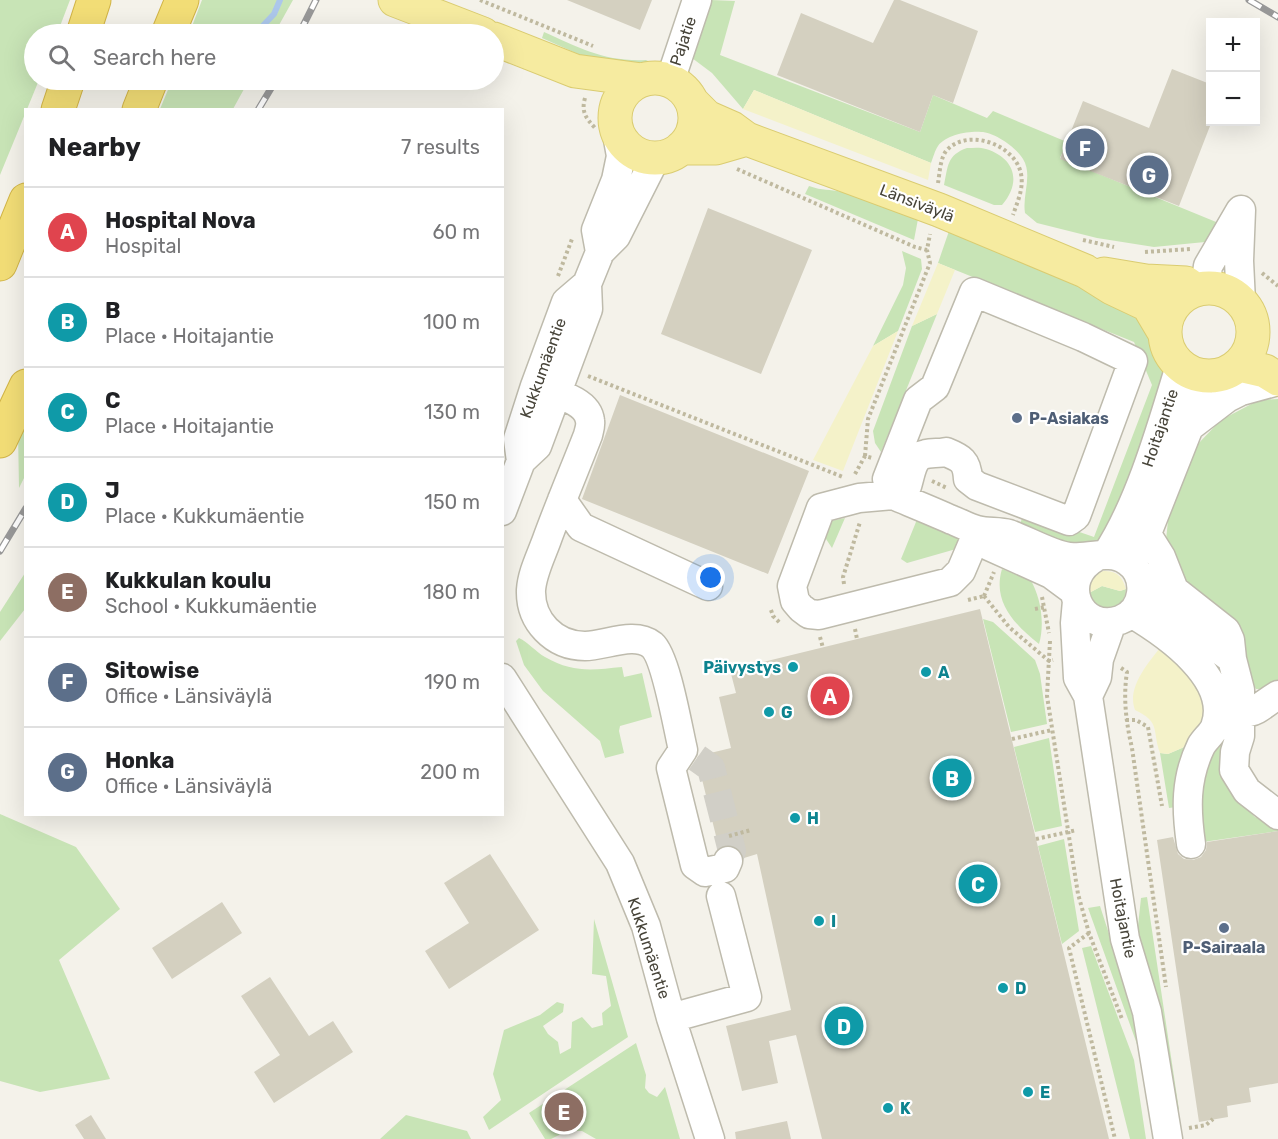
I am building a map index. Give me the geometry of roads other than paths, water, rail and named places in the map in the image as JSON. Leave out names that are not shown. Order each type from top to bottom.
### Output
[{"type":"highway","points":[[86,24],[94,0]]},
{"type":"highway","points":[[172,24],[182,0]]},
{"type":"highway","points":[[59,108],[65,90]]},
{"type":"highway","points":[[140,108],[147,90]]},
{"type":"highway","points":[[0,264],[24,205]]},
{"type":"highway","points":[[0,441],[24,390]]},
{"type":"main road","points":[[395,0],[457,24]]},
{"type":"main road","points":[[504,43],[575,71],[668,88],[696,119],[693,132],[668,153]]},
{"type":"main road","points":[[575,71],[616,123],[628,148],[640,155],[716,148],[747,139]]},
{"type":"main road","points":[[616,123],[620,99],[628,88],[668,88]]},
{"type":"main road","name":"Länsiväylä","points":[[668,88],[706,117],[732,128],[747,139],[939,210],[1085,271],[1112,288],[1148,305],[1164,332]]},
{"type":"main road","name":"Länsiväylä","points":[[1085,271],[1186,283],[1201,289]]},
{"type":"main road","points":[[1201,289],[1225,291],[1257,324],[1250,349],[1239,365],[1222,375],[1192,371],[1168,351],[1164,332],[1168,314],[1173,306],[1187,294],[1201,289]]},
{"type":"main road","points":[[1239,365],[1265,370],[1278,380]]},
{"type":"street","name":"Pajatie","points":[[668,88],[697,0]]},
{"type":"street","name":"Kukkumäentie","points":[[600,252],[596,230],[616,180],[621,156],[616,123]]},
{"type":"street","name":"Kukkumäentie","points":[[504,506],[521,461],[537,446],[545,390],[566,302],[587,284],[600,252],[616,236],[639,188],[668,153]]},
{"type":"street","points":[[1201,289],[1208,266],[1227,256],[1257,324]]},
{"type":"street","points":[[978,531],[962,571],[950,582],[819,615],[809,614],[795,601],[792,586],[821,508],[859,498],[892,495],[907,486],[913,464],[918,457],[927,453],[938,455],[943,462],[957,468],[968,467],[968,479],[977,486],[1068,520],[1076,516],[1133,361],[1072,332],[974,292],[935,387],[918,400],[887,479],[892,495],[978,531],[996,531],[1007,534],[1067,557],[1101,556],[1126,560],[1160,606],[1232,659]]},
{"type":"street","name":"Hoitajantie","points":[[1137,575],[1146,533],[1189,427],[1192,371]]},
{"type":"street","name":"Hoitajantie","points":[[1101,556],[1119,536],[1192,371]]},
{"type":"street","points":[[1189,427],[1240,391],[1278,380]]},
{"type":"street","points":[[545,390],[577,401],[586,410],[590,421],[588,435],[533,577],[532,605],[536,617],[548,632],[564,643],[586,646],[635,639],[653,646],[662,662],[689,754],[671,768],[695,865],[705,872],[725,868],[728,849]]},
{"type":"street","points":[[562,500],[581,527],[708,586]]},
{"type":"street","points":[[978,531],[989,546],[1051,574],[1076,596]]},
{"type":"street","points":[[1146,533],[1161,557],[1174,590],[1226,632],[1230,640],[1240,690],[1202,745],[1190,780],[1186,809],[1191,844]]},
{"type":"street","points":[[1101,556],[1087,562],[1075,580],[1076,596],[1082,610],[1100,622],[1121,618],[1159,629],[1189,654],[1228,709],[1240,736],[1235,752],[1234,770],[1247,791],[1278,815]]},
{"type":"street","points":[[1121,618],[1138,604],[1142,594],[1137,575]]},
{"type":"street","name":"Hoitajantie","points":[[1075,660],[1076,596]]},
{"type":"street","name":"Hoitajantie","points":[[1075,660],[1121,618]]},
{"type":"street","name":"Hoitajantie","points":[[1075,660],[1096,677],[1088,696],[1125,939],[1147,1012],[1178,1134]]},
{"type":"street","name":"Kukkumäentie","points":[[504,681],[620,863],[646,926],[671,1018],[710,1139]]},
{"type":"street","points":[[1228,709],[1255,712],[1278,696]]},
{"type":"street","points":[[671,1018],[747,997],[721,896]]},
{"type":"waterway","points":[[264,24],[274,14],[280,0]]},
{"type":"tunnel","points":[[697,758],[711,768],[732,851],[728,861]]},
{"type":"railway","points":[[304,24],[316,0]]},
{"type":"railway","points":[[1249,0],[1278,17]]},
{"type":"railway","points":[[259,108],[270,90]]},
{"type":"railway","points":[[0,551],[24,511]]},
{"type":"place","name":"Sitowise","points":[[1085,148]]},
{"type":"place","name":"Honka","points":[[1149,175]]},
{"type":"place","name":"P-Asiakas","points":[[1017,418]]},
{"type":"place","name":"Päivystys","points":[[793,667]]},
{"type":"place","name":"A","points":[[926,672]]},
{"type":"place","name":"Hospital Nova","points":[[830,696]]},
{"type":"place","name":"G","points":[[769,712]]},
{"type":"place","name":"B","points":[[952,778]]},
{"type":"place","name":"H","points":[[795,818]]},
{"type":"place","name":"C","points":[[978,884]]},
{"type":"place","name":"I","points":[[819,921]]},
{"type":"place","name":"P-Sairaala","points":[[1224,928]]},
{"type":"place","name":"D","points":[[1003,988]]},
{"type":"place","name":"J","points":[[844,1026]]},
{"type":"place","name":"E","points":[[1028,1092]]},
{"type":"place","name":"K","points":[[888,1108]]},
{"type":"place","name":"Kukkulan koulu","points":[[564,1112]]}]
